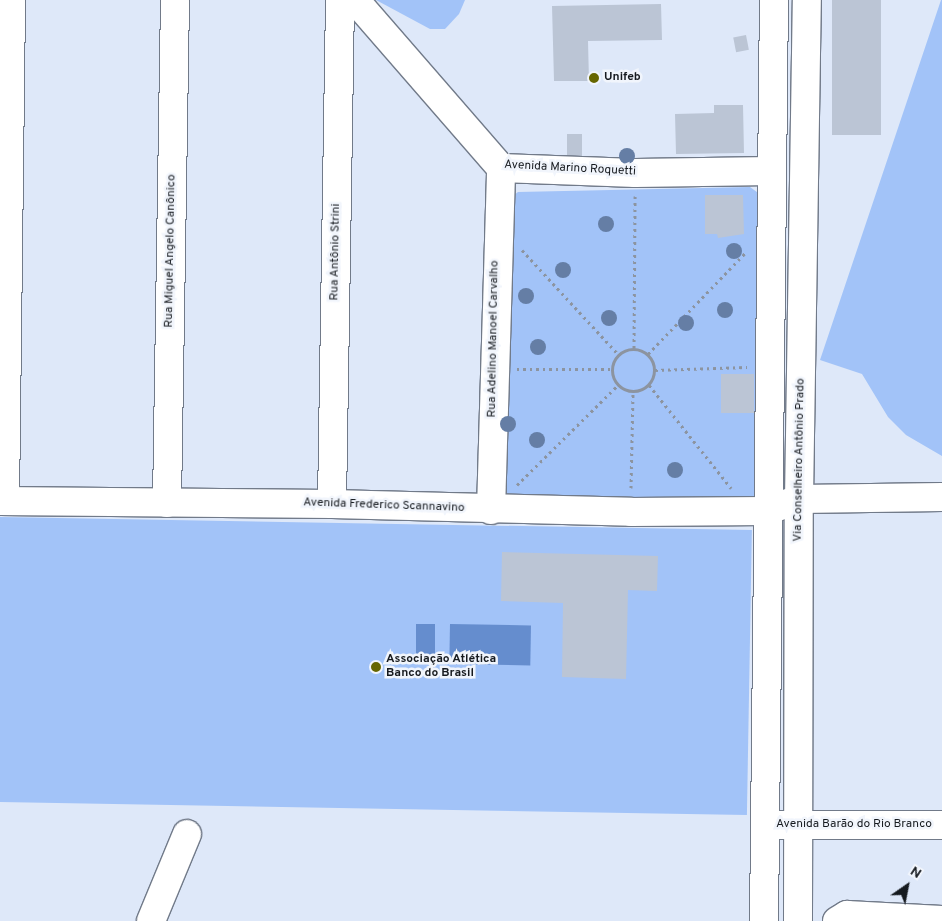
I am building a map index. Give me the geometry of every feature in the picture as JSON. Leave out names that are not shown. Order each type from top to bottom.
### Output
[{"type":"street","points":[[3,501],[12,0]]},
{"type":"street","name":"Rua Miguel Angelo Canônico","points":[[167,503],[175,0]]},
{"type":"street","name":"Rua Antônio Strini","points":[[332,504],[340,0]]},
{"type":"street","name":"Avenida Marino Roquetti","points":[[355,0],[500,168],[636,173],[771,171]]},
{"type":"street","points":[[764,921],[765,824],[758,511],[769,366],[774,0]]},
{"type":"street","name":"Via Conselheiro Antônio Prado","points":[[798,921],[799,499],[807,0]]},
{"type":"street","name":"Rua Adelino Manoel Carvalho","points":[[491,510],[497,222],[500,168]]},
{"type":"street","points":[[758,511],[799,499],[942,497]]},
{"type":"street","name":"Avenida Frederico Scannavino","points":[[3,501],[332,504],[491,510],[631,512],[758,511]]},
{"type":"street","name":"Avenida Barão do Rio Branco","points":[[765,824],[942,825]]},
{"type":"street","points":[[151,921],[187,834]]},
{"type":"street","points":[[837,921],[847,915],[942,920]]},
{"type":"path","points":[[634,348],[636,173]]},
{"type":"path","points":[[497,222],[618,354]]},
{"type":"path","points":[[648,354],[770,227]]},
{"type":"path","points":[[634,348],[648,354],[655,370],[649,385],[633,392],[618,385],[612,370],[618,354],[634,348]]},
{"type":"path","points":[[655,370],[769,366]]},
{"type":"path","points":[[494,369],[612,370]]},
{"type":"path","points":[[491,510],[618,385]]},
{"type":"path","points":[[649,385],[758,511]]},
{"type":"path","points":[[631,512],[633,392]]},
{"type":"shaded area","points":[[376,0],[465,0],[459,14],[445,29],[430,29]]},
{"type":"shaded area","points":[[941,0],[942,456],[906,435],[888,417],[862,374],[820,360]]},
{"type":"shaded area","points":[[750,187],[761,195],[761,490],[754,501],[510,497],[503,488],[514,195],[518,192]]},
{"type":"shaded area","name":"Associação Atlética Banco do Brasil","points":[[0,517],[752,530],[747,815],[0,802]]},
{"type":"shaded area","points":[[416,624],[435,624],[435,663],[416,663]]},
{"type":"shaded area","points":[[450,624],[531,625],[530,665],[449,664]]},
{"type":"building","points":[[832,0],[881,0],[881,135],[832,135]]},
{"type":"building","points":[[661,4],[662,40],[588,41],[589,81],[554,81],[552,6]]},
{"type":"building","points":[[746,35],[749,50],[736,52],[733,37]]},
{"type":"building","points":[[714,105],[743,105],[744,153],[676,154],[675,114],[714,113]]},
{"type":"building","points":[[567,134],[582,134],[582,157],[567,157]]},
{"type":"building","points":[[705,195],[743,195],[744,234],[718,238],[717,234],[705,234]]},
{"type":"building","points":[[721,374],[754,374],[754,413],[721,413]]},
{"type":"building","points":[[502,552],[658,556],[657,591],[628,590],[626,679],[562,677],[563,603],[501,601]]},
{"type":"place","name":"Unifeb","points":[[594,78]]},
{"type":"place","name":"Associação Atlética Banco do Brasil","points":[[376,667]]}]
